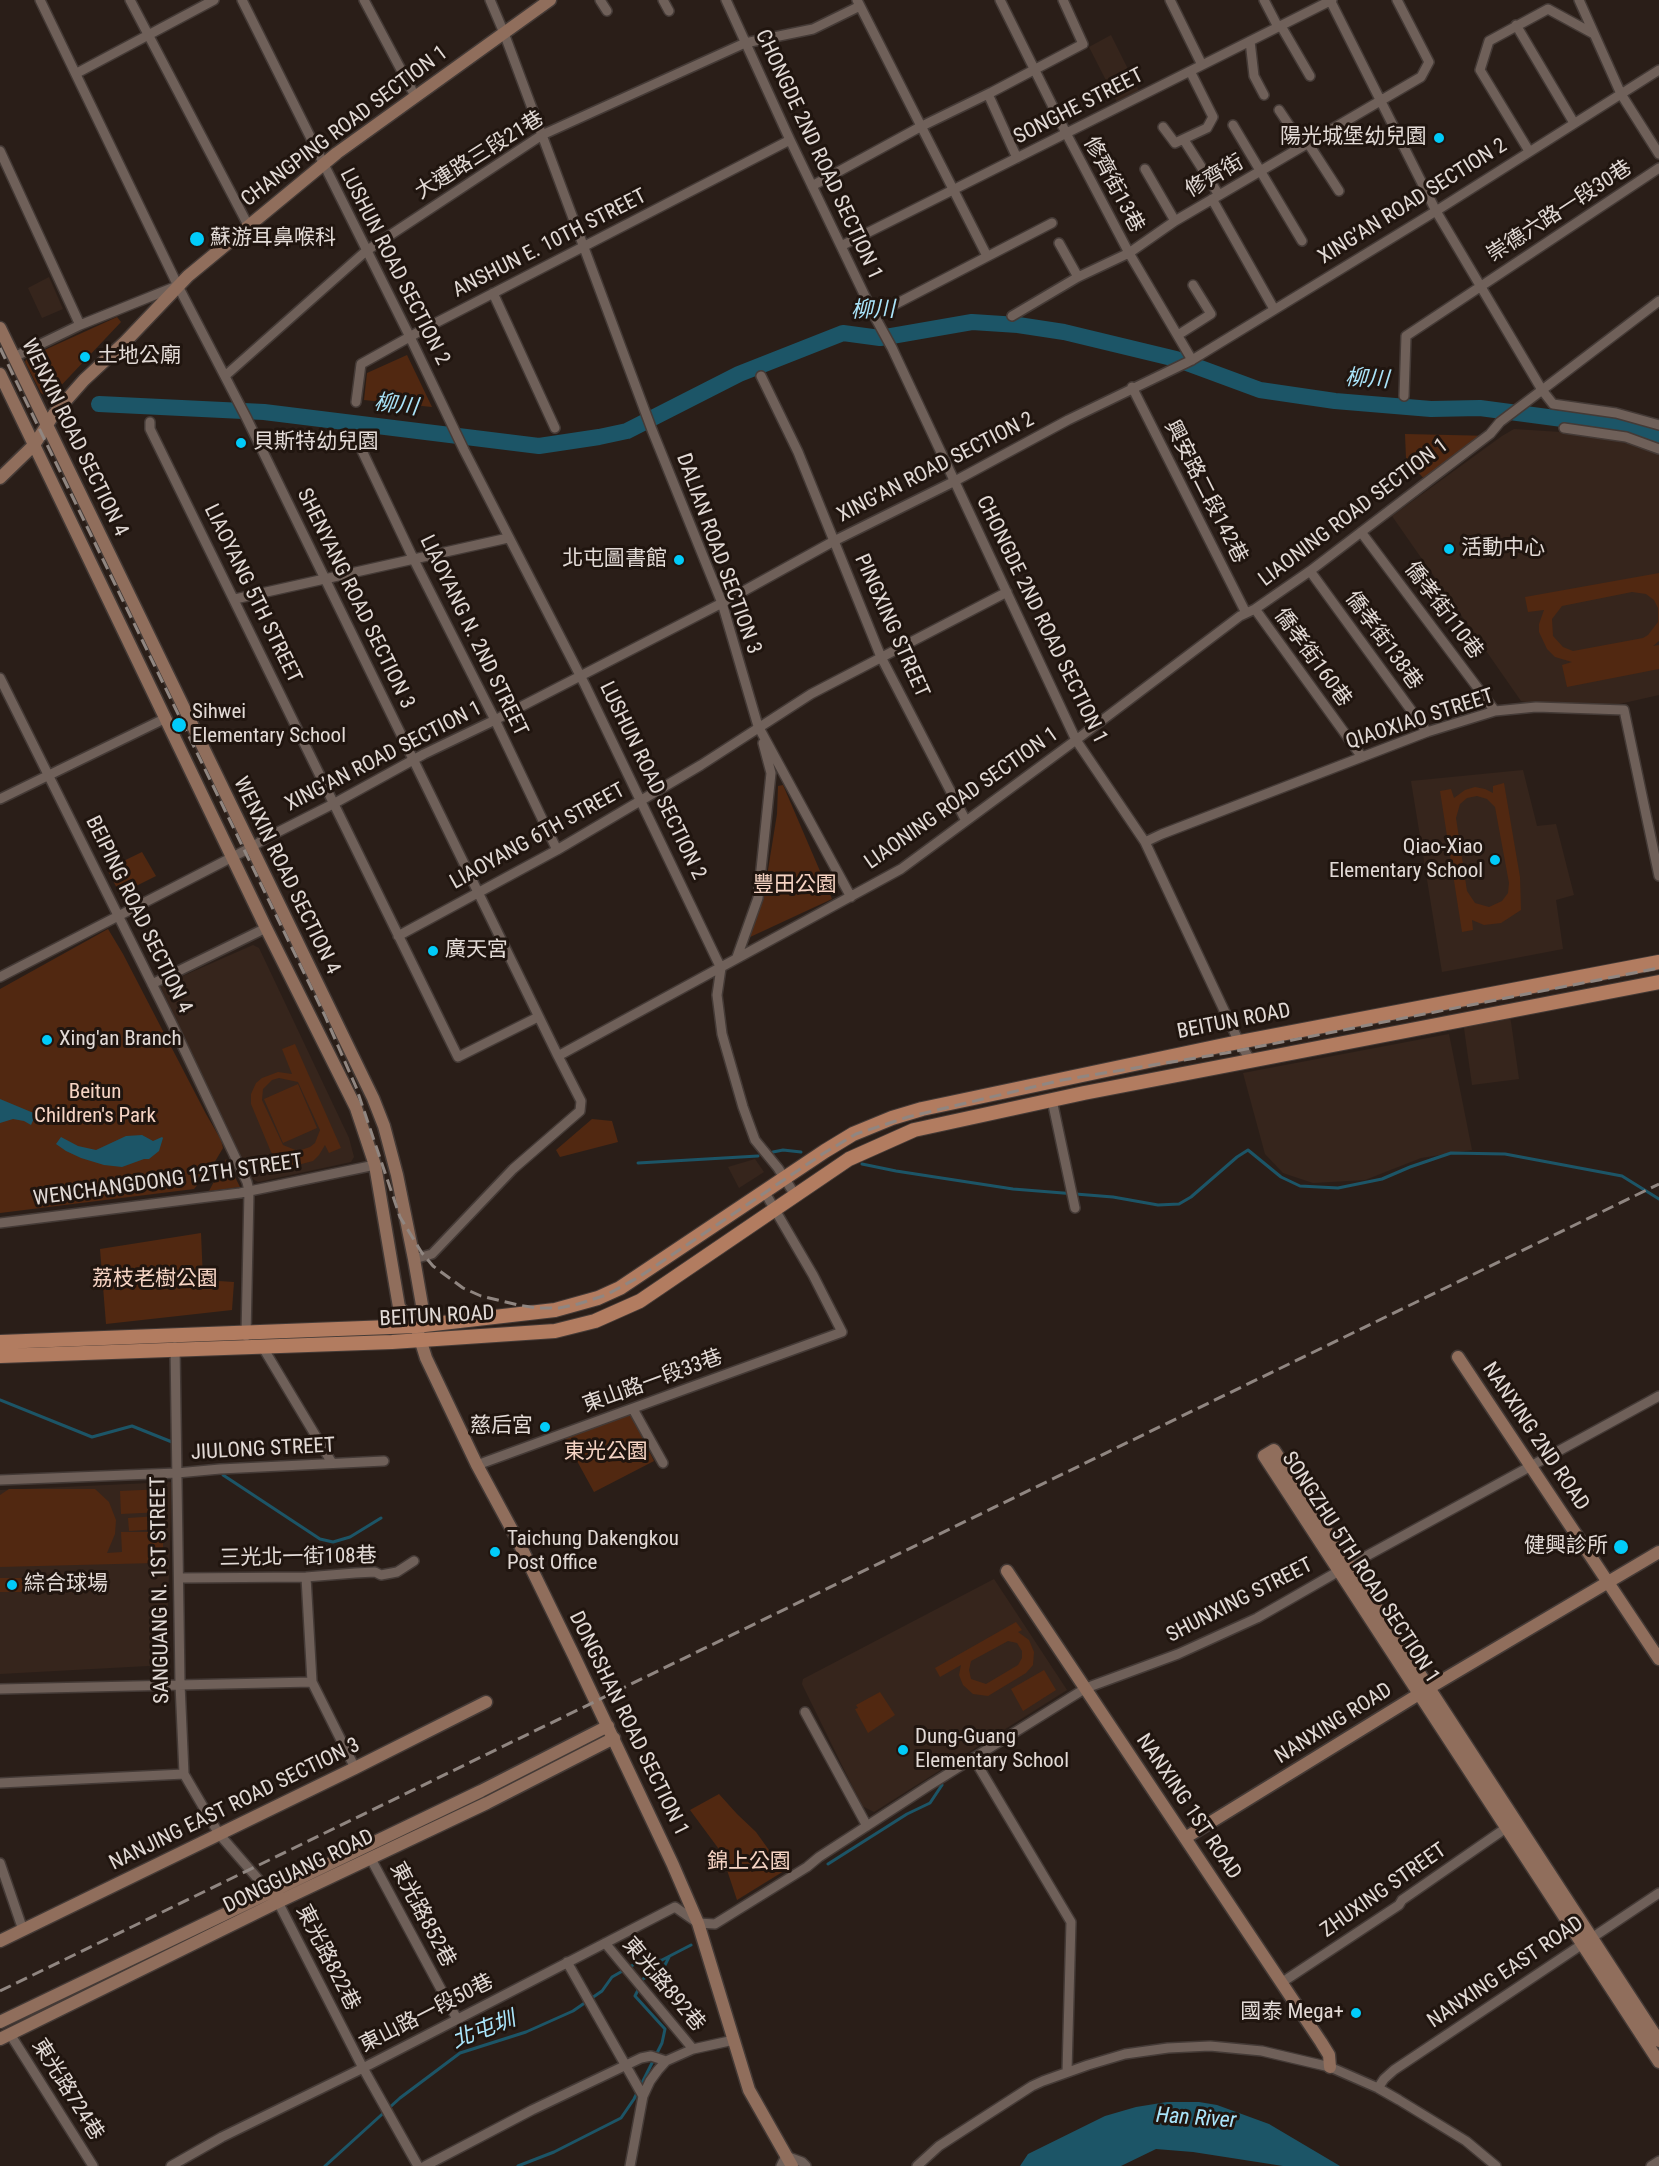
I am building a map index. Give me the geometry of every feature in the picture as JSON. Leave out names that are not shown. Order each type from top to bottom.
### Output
[{"type":"main road","name":"BEITUN ROAD","points":[[0,1342],[416,1326],[539,1313],[598,1298],[621,1288],[825,1151],[873,1125],[922,1109],[1239,1042],[1659,962]]},
{"type":"main road","name":"BEITUN ROAD","points":[[0,1356],[419,1340],[544,1332],[595,1321],[625,1309],[654,1292],[849,1159],[914,1130],[1052,1100],[1659,982]]},
{"type":"street","points":[[40,0],[178,286],[225,376]]},
{"type":"street","points":[[130,0],[248,225]]},
{"type":"street","points":[[76,74],[214,0]]},
{"type":"street","name":"LUSHUN ROAD SECTION 2","points":[[242,0],[410,337],[460,443],[641,799],[721,968]]},
{"type":"street","points":[[364,0],[415,96]]},
{"type":"street","points":[[490,0],[584,247]]},
{"type":"street","name":"CHANGPING ROAD SECTION 1","points":[[0,478],[34,445],[46,425],[84,380],[125,342],[178,286],[248,225],[415,96],[550,0]]},
{"type":"street","points":[[600,0],[607,11]]},
{"type":"street","points":[[663,0],[669,10]]},
{"type":"street","name":"CHONGDE 2ND ROAD SECTION 1","points":[[726,0],[790,140],[892,348],[1076,740],[1145,842],[1239,1042],[1251,1061]]},
{"type":"street","name":"修齊街13巷","points":[[1000,0],[1129,253],[1178,335],[1188,361]]},
{"type":"street","points":[[812,186],[920,127],[1083,44],[1063,0]]},
{"type":"street","points":[[1170,0],[1202,65]]},
{"type":"street","points":[[1264,0],[1310,76]]},
{"type":"street","points":[[1331,0],[1436,211],[1552,404],[1616,413],[1659,425]]},
{"type":"street","name":"SONGHE STREET","points":[[841,246],[1331,0]]},
{"type":"street","name":"修齊街","points":[[1012,316],[1078,277],[1129,253],[1175,221],[1421,76],[1429,62],[1397,0]]},
{"type":"street","points":[[1579,0],[1621,94],[1659,154]]},
{"type":"street","points":[[859,3],[987,256]]},
{"type":"street","name":"大連路三段21巷","points":[[225,376],[366,251],[542,135],[745,43],[813,29],[859,3]]},
{"type":"street","points":[[1529,151],[1480,70],[1489,41],[1548,9],[1594,34]]},
{"type":"street","points":[[1516,25],[1574,123]]},
{"type":"street","points":[[1250,41],[1254,76],[1264,95]]},
{"type":"street","name":"XING’AN ROAD SECTION 2","points":[[722,603],[834,541],[1132,387],[1188,361],[1436,211],[1659,70]]},
{"type":"street","points":[[1163,128],[1175,143],[1207,128],[1213,117],[1190,71]]},
{"type":"street","points":[[988,94],[1017,158]]},
{"type":"street","points":[[1279,110],[1339,191]]},
{"type":"street","points":[[1233,125],[1302,241]]},
{"type":"street","name":"ANSHUN E. 10TH STREET","points":[[356,402],[361,364],[493,293],[790,140]]},
{"type":"street","points":[[1184,140],[1274,309]]},
{"type":"street","points":[[0,151],[80,325]]},
{"type":"street","name":"崇德六路一段30巷","points":[[1404,396],[1406,336],[1659,168]]},
{"type":"street","points":[[1145,169],[1175,221]]},
{"type":"street","points":[[878,321],[890,307],[1052,223]]},
{"type":"street","points":[[1059,243],[1078,277]]},
{"type":"street","name":"DALIAN ROAD SECTION 3","points":[[584,247],[652,430],[722,603],[771,773],[758,898],[738,957]]},
{"type":"street","points":[[1178,335],[1211,314],[1193,285]]},
{"type":"street","points":[[14,357],[80,325],[178,286]]},
{"type":"street","points":[[493,293],[555,428]]},
{"type":"street","points":[[1542,390],[1659,301]]},
{"type":"street","name":"WENXIN ROAD SECTION 4","points":[[0,328],[373,1098],[384,1126],[398,1175],[414,1259],[422,1305],[416,1326],[419,1340]]},
{"type":"street","name":"WENXIN ROAD SECTION 4","points":[[0,374],[266,928],[356,1108],[375,1165],[399,1307],[416,1326]]},
{"type":"street","name":"SHENYANG ROAD SECTION 3","points":[[225,376],[558,1056]]},
{"type":"street","name":"PINGXING STREET","points":[[761,376],[798,452],[881,657],[966,821]]},
{"type":"street","name":"興安路二段142巷","points":[[1132,387],[1250,611]]},
{"type":"street","name":"LIAONING ROAD SECTION 1","points":[[558,1056],[901,869],[1076,740],[1190,652],[1310,571],[1490,434],[1495,425],[1542,390]]},
{"type":"street","name":"LIAOYANG 5TH STREET","points":[[150,422],[150,429],[459,1058],[538,1017]]},
{"type":"street","points":[[1564,428],[1626,437],[1659,449]]},
{"type":"street","name":"LIAOYANG N. 2ND STREET","points":[[356,438],[557,850]]},
{"type":"street","name":"僑孝街110巷","points":[[1361,532],[1495,711]]},
{"type":"street","points":[[234,598],[508,538]]},
{"type":"street","name":"僑孝街138巷","points":[[1310,571],[1427,732]]},
{"type":"street","name":"LIAOYANG 6TH STREET","points":[[398,936],[557,850],[701,765],[758,726],[811,694],[1007,592]]},
{"type":"street","name":"XING’AN ROAD SECTION 1","points":[[0,977],[250,848],[413,759],[495,720],[722,603]]},
{"type":"street","name":"僑孝街160巷","points":[[1250,611],[1362,757]]},
{"type":"street","name":"BEIPING ROAD SECTION 4","points":[[0,678],[152,984],[249,1191],[246,1347]]},
{"type":"street","name":"QIAOXIAO STREET","points":[[1145,842],[1427,732],[1495,711],[1536,707],[1624,710],[1659,876]]},
{"type":"street","points":[[0,799],[166,718]]},
{"type":"street","name":"DALIAN ROAD SECTION 3","points":[[758,726],[851,897]]},
{"type":"street","points":[[152,984],[266,928]]},
{"type":"street","points":[[721,968],[717,995],[722,1034],[751,1129],[755,1140],[795,1195]]},
{"type":"street","points":[[414,1259],[432,1254],[513,1169],[580,1111],[581,1101],[558,1056]]},
{"type":"street","points":[[1052,1100],[1074,1204]]},
{"type":"street","name":"WENCHANGDONG 12TH STREET","points":[[0,1223],[249,1191],[375,1165]]},
{"type":"street","points":[[764,1191],[775,1208]]},
{"type":"street","name":"東山路一段33巷","points":[[477,1465],[842,1332],[775,1208]]},
{"type":"street","name":"SANGUANG N. 1ST STREET","points":[[175,1335],[180,1684],[184,1774],[219,1834]]},
{"type":"street","name":"DONGSHAN ROAD SECTION 1","points":[[419,1340],[477,1465],[518,1541],[673,1864],[698,1923],[749,2090],[786,2163]]},
{"type":"street","points":[[262,1346],[332,1463]]},
{"type":"street","name":"NANXING 2ND ROAD","points":[[1458,1357],[1659,1659]]},
{"type":"street","name":"SHUNXING STREET","points":[[698,1923],[715,1924],[1086,1688],[1178,1654],[1257,1618],[1659,1396]]},
{"type":"street","points":[[633,1409],[663,1463]]},
{"type":"street","name":"SONGZHU 5TH ROAD SECTION 1","points":[[1344,1569],[1274,1450],[1264,1456],[1344,1569],[1425,1691],[1587,1941],[1659,2062]]},
{"type":"street","name":"JIULONG STREET","points":[[0,1480],[384,1461]]},
{"type":"street","name":"NANXING ROAD","points":[[1185,1838],[1425,1691],[1659,1552]]},
{"type":"street","name":"三光北一街108巷","points":[[180,1578],[306,1577],[375,1572],[381,1575],[397,1572],[414,1561]]},
{"type":"street","name":"NANXING 1ST ROAD","points":[[1007,1571],[1329,2055],[1330,2067]]},
{"type":"street","points":[[306,1577],[312,1682],[355,1768]]},
{"type":"street","points":[[0,1689],[312,1682]]},
{"type":"street","name":"SONGZHU 5TH ROAD SECTION 1","points":[[1425,1691],[1506,1828],[1659,2041]]},
{"type":"street","name":"NANJING EAST ROAD SECTION 3","points":[[0,1941],[486,1702]]},
{"type":"street","points":[[805,1712],[867,1826]]},
{"type":"street","name":"DONGGUANG ROAD","points":[[5,2036],[608,1726]]},
{"type":"street","name":"DONGGUANG ROAD","points":[[0,2022],[275,1898],[371,1859],[527,1784],[614,1738]]},
{"type":"street","points":[[974,1759],[1071,1922],[1067,2072]]},
{"type":"street","points":[[0,1783],[184,1774]]},
{"type":"street","name":"ZHUXING STREET","points":[[1281,1983],[1399,1905],[1402,1900],[1506,1828]]},
{"type":"street","name":"東光路822巷","points":[[219,1834],[275,1898],[363,2068],[418,2166]]},
{"type":"street","name":"東光路852巷","points":[[371,1859],[457,2019]]},
{"type":"street","points":[[0,1863],[23,1930]]},
{"type":"street","name":"NANXING EAST ROAD","points":[[1378,2088],[1394,2070],[1659,1893]]},
{"type":"street","name":"東山路一段50巷","points":[[171,2166],[222,2137],[363,2068],[675,1907],[698,1923]]},
{"type":"street","name":"東光路892巷","points":[[605,1943],[693,2049]]},
{"type":"street","points":[[567,1962],[644,2096]]},
{"type":"street","name":"東光路724巷","points":[[5,2036],[93,2166]]},
{"type":"street","points":[[630,2166],[644,2096],[650,2081],[666,2061],[693,2049],[734,2040]]},
{"type":"street","points":[[917,2166],[939,2146],[1032,2086],[1109,2058],[1150,2050],[1210,2046],[1262,2051],[1330,2067],[1378,2088],[1466,2141],[1496,2166]]},
{"type":"street","points":[[425,2166],[641,2058],[651,2056],[666,2061]]},
{"type":"street","points":[[1652,2166],[1659,2161]]},
{"type":"street","points":[[786,2163],[802,2162],[806,2166]]},
{"type":"shaded area","points":[[1111,35],[1139,91],[1117,102],[1089,47]]},
{"type":"shaded area","points":[[49,277],[63,309],[42,318],[28,288]]},
{"type":"shaded area","points":[[1514,429],[1592,434],[1650,450],[1659,455],[1659,695],[1615,705],[1548,707],[1521,701],[1392,516]]},
{"type":"shaded area","name":"Qiao-Xiao Elementary School","points":[[1523,770],[1537,826],[1556,824],[1574,895],[1556,900],[1563,949],[1442,972],[1411,781]]},
{"type":"shaded area","points":[[253,945],[259,948],[349,1138],[354,1157],[351,1162],[258,1182],[251,1178],[160,986]]},
{"type":"shaded area","points":[[1510,1015],[1519,1079],[1472,1085],[1463,1021]]},
{"type":"shaded area","points":[[1449,1034],[1472,1150],[1421,1158],[1365,1180],[1313,1183],[1283,1173],[1265,1154],[1243,1073]]},
{"type":"shaded area","points":[[755,1159],[764,1172],[739,1188],[728,1167]]},
{"type":"shaded area","points":[[172,1482],[166,1665],[0,1674],[0,1490]]},
{"type":"shaded area","name":"Dung-Guang Elementary School","points":[[994,1579],[1067,1690],[874,1812],[862,1806],[802,1684],[803,1679]]},
{"type":"green space","points":[[117,317],[121,322],[54,393],[48,397],[41,393],[25,362],[27,358]]},
{"type":"green space","points":[[407,355],[432,407],[364,400],[367,373]]},
{"type":"green space","points":[[1405,434],[1493,436],[1425,480],[1406,458]]},
{"type":"green space","points":[[1659,573],[1659,641],[1653,646],[1659,645],[1659,669],[1567,687],[1562,665],[1572,662],[1555,657],[1547,649],[1539,632],[1544,610],[1528,612],[1525,597]],"holes":[[[1632,592],[1646,594],[1654,600],[1658,608],[1658,622],[1643,638],[1573,651],[1563,647],[1553,636],[1552,619],[1562,606]]]},
{"type":"green space","points":[[1504,783],[1520,877],[1521,910],[1501,923],[1484,925],[1472,920],[1473,930],[1462,932],[1440,791],[1451,789],[1454,798],[1465,790],[1475,787],[1493,793],[1493,786]],"holes":[[[1477,796],[1487,799],[1495,807],[1509,883],[1508,893],[1502,901],[1489,907],[1475,903],[1467,891],[1456,818],[1460,804],[1467,798]]]},
{"type":"green space","name":"豐田公園","points":[[783,785],[832,899],[748,938],[763,901],[777,814],[778,786]]},
{"type":"green space","points":[[142,852],[156,876],[120,894],[107,869]]},
{"type":"green space","name":"Beitun Children's Park","points":[[108,929],[221,1140],[223,1148],[210,1170],[194,1189],[0,1213],[0,989]]},
{"type":"green space","points":[[295,1044],[341,1148],[329,1153],[325,1145],[313,1161],[298,1165],[287,1165],[271,1152],[251,1104],[251,1094],[256,1083],[262,1078],[278,1072],[292,1074],[282,1049]],"holes":[[[279,1078],[298,1082],[320,1130],[315,1143],[298,1151],[283,1145],[262,1100],[263,1089],[272,1080]]]},
{"type":"green space","points":[[298,1084],[317,1128],[283,1143],[264,1099]]},
{"type":"green space","points":[[592,1119],[612,1121],[618,1142],[560,1157],[556,1150]]},
{"type":"green space","points":[[226,1159],[240,1187],[209,1191]]},
{"type":"green space","name":"荔枝老樹公園","points":[[201,1233],[203,1280],[234,1282],[232,1310],[106,1324],[100,1249]]},
{"type":"green space","name":"東光公園","points":[[630,1413],[654,1461],[594,1492],[565,1439]]},
{"type":"green space","points":[[9,1489],[95,1489],[109,1502],[116,1520],[115,1534],[107,1553],[122,1552],[121,1532],[163,1532],[163,1551],[156,1551],[155,1563],[0,1567],[0,1495]]},
{"type":"green space","points":[[163,1489],[163,1512],[121,1514],[120,1491]]},
{"type":"green space","points":[[157,1516],[158,1529],[129,1531],[128,1518]]},
{"type":"green space","name":"綜合球場","points":[[0,1578],[23,1578],[23,1592],[0,1592]]},
{"type":"green space","points":[[1016,1622],[1022,1630],[1018,1632],[1029,1640],[1034,1652],[1033,1665],[1026,1673],[988,1696],[973,1694],[963,1685],[959,1675],[961,1665],[940,1677],[935,1668]],"holes":[[[1008,1641],[1017,1643],[1022,1651],[1022,1658],[1018,1665],[986,1684],[971,1679],[969,1670],[971,1661]]]},
{"type":"green space","points":[[1044,1670],[1056,1690],[1023,1711],[1011,1689]]},
{"type":"green space","points":[[880,1692],[895,1715],[868,1733],[855,1709],[858,1708],[856,1705]]},
{"type":"green space","name":"錦上公園","points":[[719,1794],[756,1832],[784,1871],[737,1900],[721,1852],[690,1810]]},
{"type":"water","points":[[0,1099],[36,1114],[31,1125],[13,1119],[0,1123]]},
{"type":"water","points":[[142,1135],[153,1141],[162,1137],[159,1151],[149,1159],[122,1167],[104,1165],[81,1158],[56,1144],[61,1137],[78,1146],[96,1150],[126,1136]]},
{"type":"water","name":"Han River","points":[[1167,2102],[1199,2102],[1217,2105],[1269,2124],[1340,2166],[1283,2166],[1193,2152],[1156,2149],[1121,2166],[1020,2166],[1028,2154],[1105,2116],[1136,2107]]},
{"type":"waterway","name":"柳川","points":[[99,404],[264,412],[539,446],[627,431],[739,374],[843,333],[880,338],[972,322],[1018,325],[1064,332],[1176,359],[1260,390],[1335,401],[1431,409],[1480,408],[1630,428],[1659,439]]},
{"type":"waterway","points":[[773,1152],[783,1150],[801,1152]]},
{"type":"waterway","points":[[862,1164],[1013,1189],[1113,1197],[1158,1205],[1179,1204],[1191,1197],[1248,1150],[1281,1177],[1300,1186],[1338,1188],[1382,1179],[1451,1153],[1505,1154],[1622,1176],[1659,1199]]},
{"type":"waterway","points":[[638,1163],[758,1156]]},
{"type":"waterway","points":[[0,1400],[92,1437],[132,1426],[172,1442]]},
{"type":"waterway","points":[[223,1475],[320,1539],[333,1542],[350,1537],[381,1518]]},
{"type":"waterway","points":[[828,1864],[907,1814],[930,1803],[942,1785]]},
{"type":"waterway","name":"北屯圳","points":[[325,2166],[400,2098],[460,2053],[526,2032],[573,2011],[602,1991],[612,1977],[640,1961],[662,1960],[691,1945]]},
{"type":"waterway","name":"北屯圳","points":[[641,1982],[665,1965],[669,1957]]},
{"type":"waterway","name":"北屯圳","points":[[518,2166],[554,2152],[621,2118],[634,2099],[662,2043],[665,2029],[635,1996],[639,1988]]},
{"type":"railway","points":[[0,348],[325,1016],[356,1087],[400,1217],[422,1253],[433,1266],[463,1288],[481,1296],[518,1305],[559,1308],[606,1295],[639,1277],[856,1134],[908,1117],[1062,1080],[1226,1053],[1659,968]]},
{"type":"railway","points":[[0,1991],[1659,1184]]},
{"type":"place","name":"陽光城堡幼兒園","points":[[1439,138]]},
{"type":"place","name":"蘇游耳鼻喉科","points":[[197,239]]},
{"type":"place","name":"土地公廟","points":[[85,357]]},
{"type":"place","name":"貝斯特幼兒園","points":[[241,443]]},
{"type":"place","name":"活動中心","points":[[1449,549]]},
{"type":"place","name":"北屯圖書館","points":[[679,560]]},
{"type":"place","name":"Sihwei Elementary School","points":[[179,725]]},
{"type":"place","name":"Qiao-Xiao Elementary School","points":[[1495,860]]},
{"type":"place","name":"廣天宮","points":[[433,951]]},
{"type":"place","name":"Xing'an Branch","points":[[47,1040]]},
{"type":"place","name":"慈后宮","points":[[545,1427]]},
{"type":"place","name":"健興診所","points":[[1621,1547]]},
{"type":"place","name":"Taichung Dakengkou Post Office","points":[[495,1552]]},
{"type":"place","name":"綜合球場","points":[[12,1585]]},
{"type":"place","name":"Dung-Guang Elementary School","points":[[903,1750]]},
{"type":"place","name":"國泰 Mega+","points":[[1356,2013]]}]
